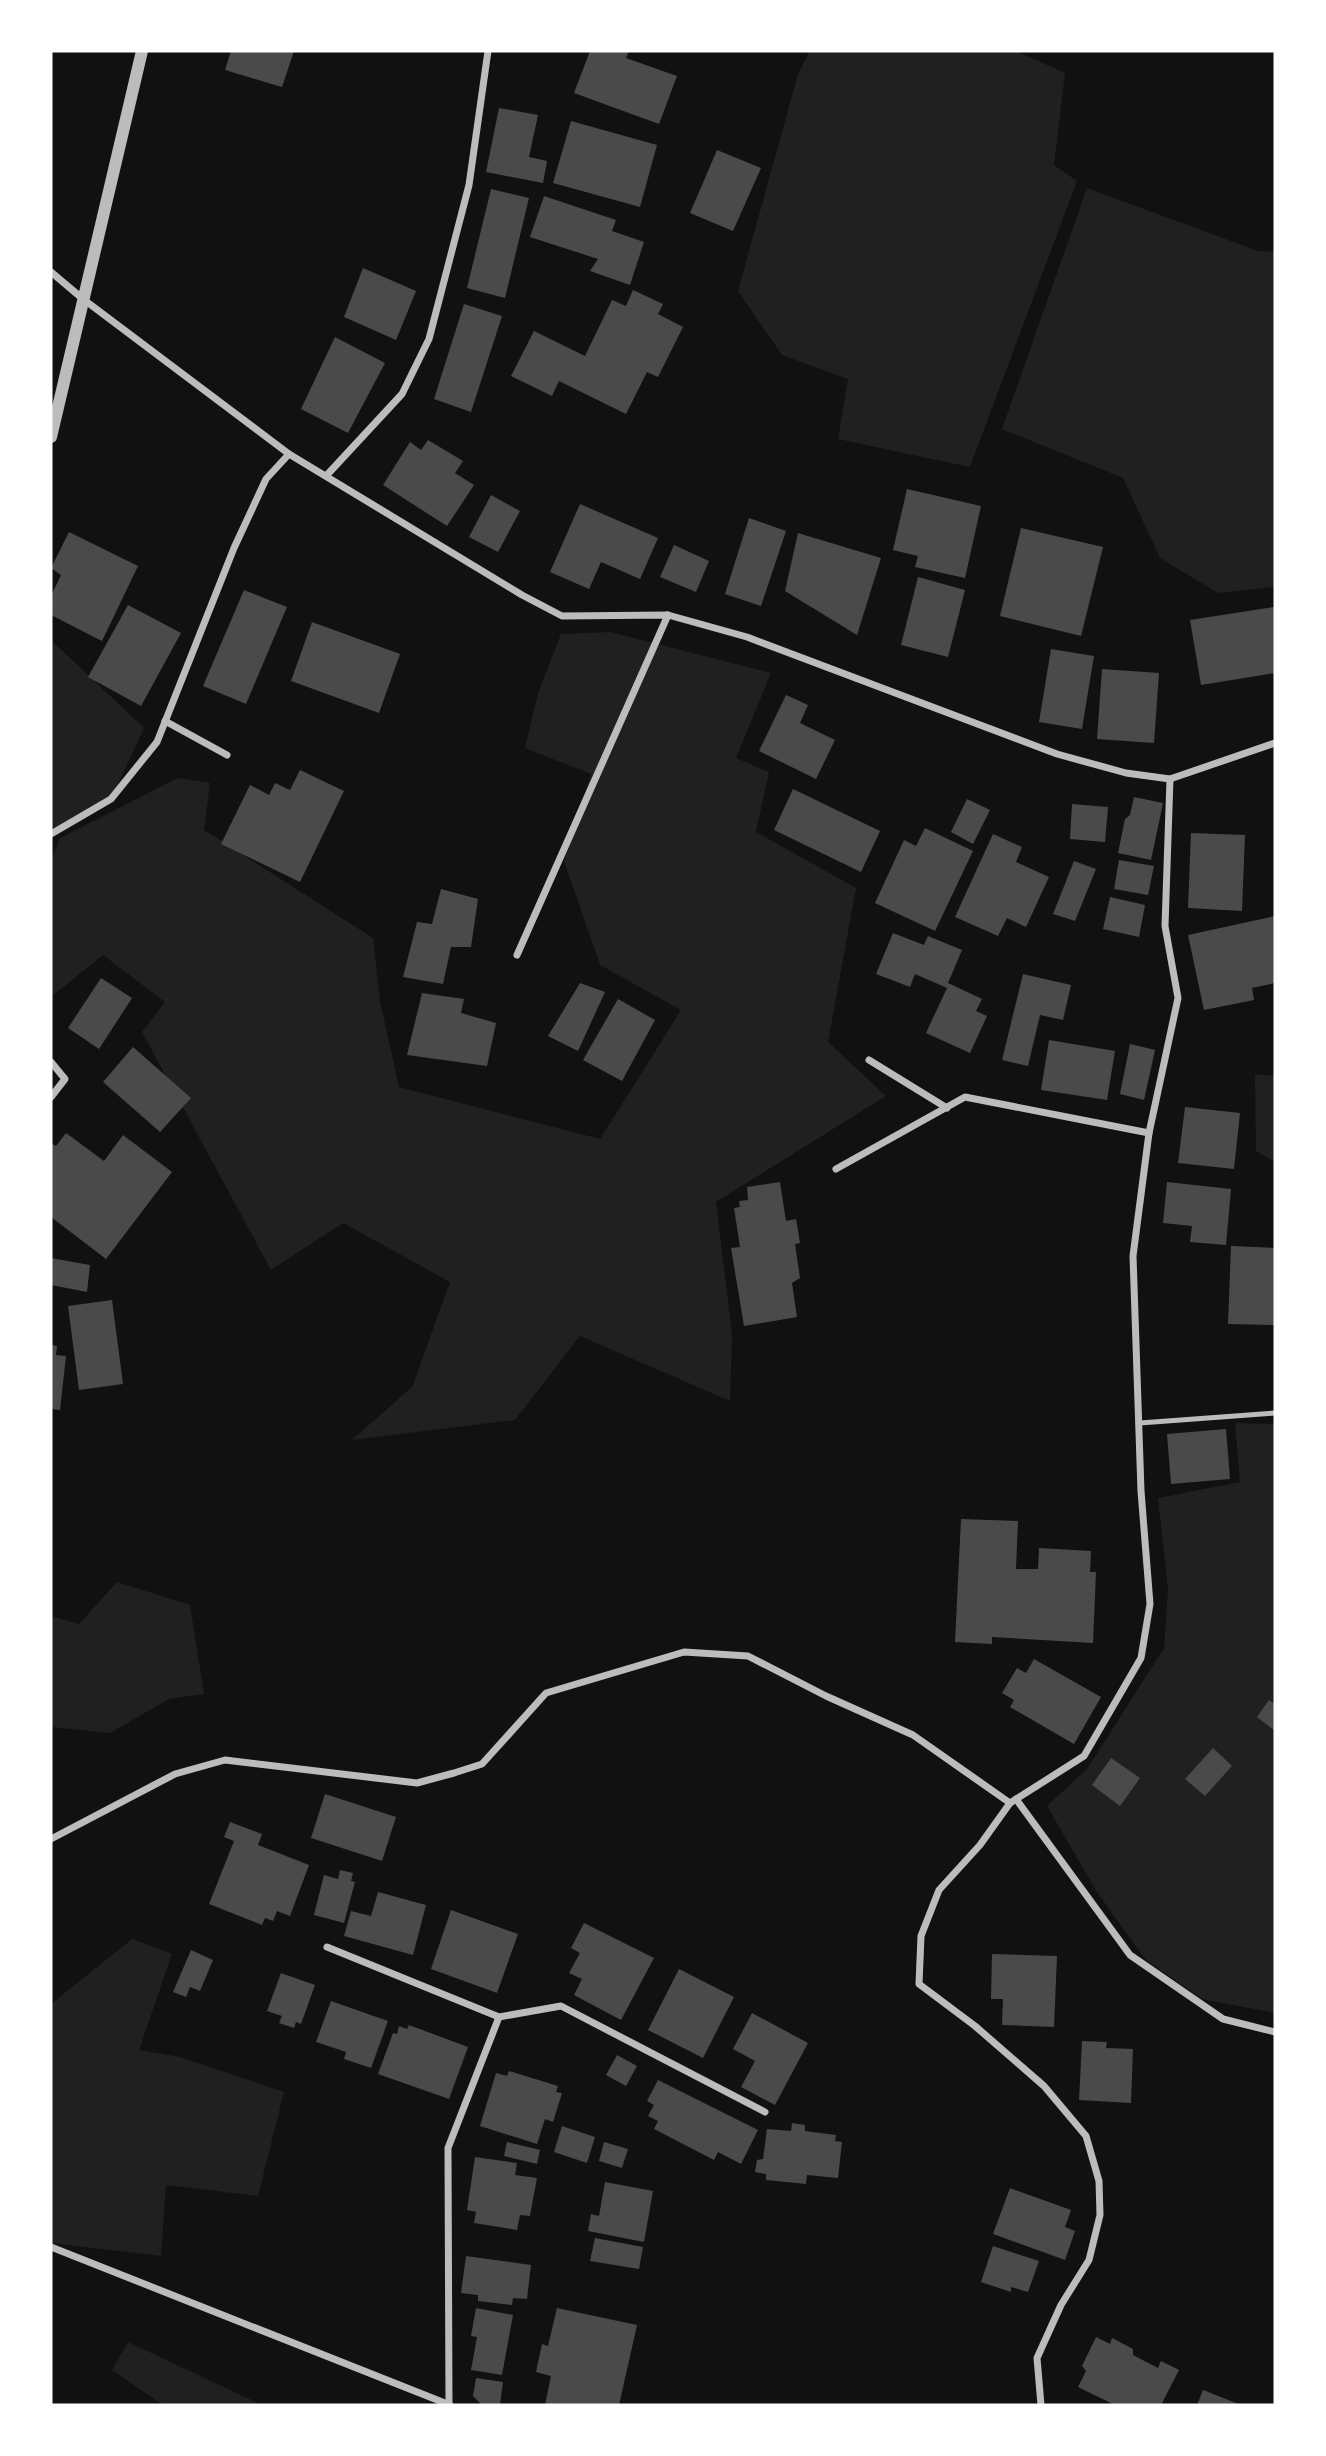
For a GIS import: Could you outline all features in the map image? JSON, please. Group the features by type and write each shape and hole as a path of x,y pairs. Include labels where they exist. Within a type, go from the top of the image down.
{"street":[{"path":"51,437 142,51"},
{"path":"326,476 402,394 429,339 469,185 488,51"},
{"path":"51,272 289,454 522,595 562,615 668,615 747,637 1057,754 1126,773 1170,779 1275,743"},
{"path":"51,834 111,799 157,742 234,548 260,490 266,479 289,454"},
{"path":"517,955 668,615"},
{"path":"165,721 227,755"},
{"path":"1041,2405 1037,2358 1061,2305 1089,2260 1100,2215 1099,2181 1086,2136 1044,2086 975,2026 919,1984 921,1936 939,1890 980,1845 1013,1801 1084,1756 1141,1658 1150,1604 1141,1491 1133,1256 1149,1133 1178,998 1165,926 1170,779"},
{"path":"869,1060 947,1108"},
{"path":"51,1062 65,1079 51,1097"},
{"path":"836,1169 965,1097 1149,1133"},
{"path":"51,1839 175,1774 225,1760 416,1783 482,1764 546,1693 684,1653 748,1656 825,1696 914,1735 1013,1801 1130,1955 1223,2019 1275,2032"},
{"path":"327,1947 499,2017 561,2006 765,2112"},
{"path":"51,2247 449,2405 448,2148 499,2017"}],"lane":[{"path":"1140,1423 1275,1413"}],"shaded area":[{"path":"810,51 1016,51 1065,73 1054,165 1077,181 970,467 838,439 848,379 782,355 738,291 798,74"},
{"path":"1087,188 1258,251 1275,252 1275,587 1218,593 1160,558 1123,478 1002,429"},
{"path":"610,632 771,673 736,758 769,772 756,832 856,888 828,1042 886,1096 716,1202 732,1334 730,1401 580,1336 515,1420 352,1440 412,1387 450,1282 343,1223 271,1270 142,1032 165,1002 103,955 51,997 51,860 60,838 178,778 210,783 204,830 373,938 380,1001 399,1087 600,1139 681,1010 600,965 564,861 591,774 525,748 538,693 561,634"},
{"path":"51,640 144,728 111,799 51,834"},
{"path":"1255,1074 1275,1076 1275,1162 1256,1151"},
{"path":"1235,1423 1275,1424 1275,2013 1202,1999 1145,1959 1097,1892 1047,1806 1087,1769 1164,1648 1168,1589 1158,1498 1240,1482"},
{"path":"117,1582 190,1605 204,1694 169,1699 110,1733 51,1727 51,1616 79,1624"},
{"path":"132,1939 172,1954 139,2050 180,2057 284,2092 258,2196 166,2185 161,2256 51,2243 51,2004"},
{"path":"128,2342 262,2405 163,2405 112,2370"}],"building":[{"path":"231,51 294,51 282,87 225,70"},
{"path":"590,51 629,51 626,58 677,76 659,124 574,93"},
{"path":"499,108 538,115 529,157 547,161 543,183 486,172"},
{"path":"571,121 657,145 640,207 553,183"},
{"path":"717,150 761,168 733,231 690,213"},
{"path":"491,189 529,198 505,298 467,288"},
{"path":"544,196 616,220 612,231 644,242 630,285 590,271 598,259 530,237"},
{"path":"363,268 416,291 396,340 344,317"},
{"path":"633,290 663,304 658,314 683,327 658,377 647,372 626,414 559,381 552,396 511,376 534,331 585,356 612,300 626,306"},
{"path":"464,304 502,316 471,412 434,399"},
{"path":"335,337 385,363 348,433 301,409"},
{"path":"428,440 463,461 455,473 474,485 447,526 383,485 410,442 421,450"},
{"path":"907,489 981,506 965,578 915,567 918,556 893,550"},
{"path":"491,495 520,511 498,552 469,537"},
{"path":"580,504 658,538 640,579 601,562 589,589 550,572"},
{"path":"749,518 786,531 761,606 725,594"},
{"path":"1021,528 1103,547 1081,636 1000,616"},
{"path":"69,532 138,566 102,641 51,615 51,596 61,575 51,568"},
{"path":"798,533 881,558 857,635 785,591"},
{"path":"674,545 709,561 696,592 660,577"},
{"path":"918,577 965,590 948,657 901,645"},
{"path":"244,590 287,607 246,704 203,686"},
{"path":"128,605 181,633 141,706 88,677"},
{"path":"1274,607 1275,673 1201,685 1190,620"},
{"path":"312,622 400,654 379,713 291,681"},
{"path":"1051,649 1094,656 1082,729 1039,722"},
{"path":"1102,669 1159,673 1154,743 1097,739"},
{"path":"786,695 808,705 800,723 835,740 816,779 759,751"},
{"path":"300,770 344,791 300,882 221,844 250,785 269,795 275,783 290,790"},
{"path":"793,789 880,831 861,872 774,830"},
{"path":"1134,797 1163,803 1151,860 1118,853 1125,819 1130,815"},
{"path":"967,799 990,810 973,844 951,832"},
{"path":"1072,804 1108,807 1105,842 1070,839"},
{"path":"925,828 973,851 935,931 875,903 904,840 916,846"},
{"path":"1191,833 1245,835 1242,911 1188,908"},
{"path":"993,834 1022,847 1016,862 1049,877 1026,927 1007,918 998,936 955,917"},
{"path":"1119,860 1154,866 1148,895 1114,889"},
{"path":"1074,861 1096,869 1075,921 1053,914"},
{"path":"441,889 478,899 471,947 451,947 443,984 403,977 417,922 432,924"},
{"path":"1110,897 1145,905 1139,937 1103,929"},
{"path":"1275,916 1275,983 1252,988 1254,1000 1204,1010 1188,935"},
{"path":"893,933 924,945 928,936 962,950 948,983 982,999 976,1011 987,1016 970,1053 926,1033 947,988 915,974 910,987 876,974"},
{"path":"1023,974 1071,985 1063,1020 1040,1015 1028,1066 1002,1060"},
{"path":"101,978 132,998 99,1049 68,1028"},
{"path":"580,983 605,992 578,1051 548,1036"},
{"path":"422,993 464,999 461,1013 496,1023 487,1066 407,1055"},
{"path":"618,999 655,1020 622,1081 583,1060"},
{"path":"1049,1040 1115,1051 1107,1100 1041,1090"},
{"path":"1130,1044 1155,1050 1144,1100 1120,1094"},
{"path":"133,1047 191,1098 160,1132 103,1082"},
{"path":"1185,1107 1240,1113 1234,1169 1178,1163"},
{"path":"66,1133 104,1161 123,1135 172,1172 106,1259 51,1217 51,1143 56,1146"},
{"path":"780,1182 786,1221 796,1219 800,1243 795,1244 800,1278 792,1283 797,1317 744,1326 731,1248 740,1247 734,1208 740,1207 739,1201 748,1200 747,1187"},
{"path":"1167,1182 1231,1189 1226,1245 1190,1242 1192,1226 1163,1223"},
{"path":"1231,1246 1275,1248 1275,1325 1228,1324"},
{"path":"51,1258 90,1265 87,1292 51,1285"},
{"path":"112,1300 123,1384 79,1390 68,1306"},
{"path":"51,1345 57,1346 56,1355 66,1356 60,1410 51,1409"},
{"path":"1226,1429 1230,1479 1171,1484 1167,1434"},
{"path":"961,1519 1018,1521 1016,1569 1038,1569 1039,1548 1091,1551 1090,1572 1096,1572 1093,1643 992,1637 992,1644 955,1642"},
{"path":"1034,1659 1101,1697 1074,1744 1010,1707 1014,1700 1002,1693 1017,1668 1026,1673"},
{"path":"1269,1700 1275,1704 1275,1731 1257,1717"},
{"path":"1213,1748 1232,1766 1205,1796 1185,1779"},
{"path":"1111,1758 1140,1778 1120,1806 1092,1785"},
{"path":"325,1794 396,1817 382,1861 311,1838"},
{"path":"230,1822 262,1834 258,1845 309,1865 290,1916 277,1911 273,1921 265,1918 262,1925 209,1904 234,1841 224,1837"},
{"path":"340,1870 353,1873 351,1881 355,1882 344,1923 314,1915 324,1875 338,1879"},
{"path":"378,1892 426,1905 413,1955 344,1936 351,1911 371,1916"},
{"path":"451,1910 518,1934 497,1993 431,1969"},
{"path":"584,1923 654,1958 621,2020 574,1995 582,1979 569,1973 580,1953 571,1948"},
{"path":"191,1950 213,1960 200,1991 190,1987 186,1997 173,1992"},
{"path":"992,1954 1057,1956 1054,2027 1002,2025 1003,1999 991,1999"},
{"path":"679,1969 734,1997 703,2058 648,2030"},
{"path":"281,1973 315,1985 301,2024 296,2022 294,2028 279,2023 282,2016 267,2011"},
{"path":"331,2001 388,2021 371,2068 344,2059 346,2052 316,2042"},
{"path":"752,2013 808,2043 775,2105 741,2087 755,2061 733,2049"},
{"path":"409,2025 468,2047 449,2099 378,2074 393,2033 397,2034 399,2026 407,2029"},
{"path":"1082,2041 1107,2042 1106,2048 1133,2049 1131,2103 1079,2100"},
{"path":"617,2055 637,2066 626,2086 606,2075"},
{"path":"509,2071 558,2086 556,2092 562,2093 553,2122 545,2119 537,2144 480,2126 496,2073 507,2076"},
{"path":"658,2080 758,2130 741,2164 718,2152 714,2160 654,2129 658,2121 648,2116 654,2105 647,2101"},
{"path":"792,2123 805,2125 805,2131 836,2135 835,2141 842,2142 838,2178 807,2175 806,2184 766,2180 766,2174 755,2172 757,2160 763,2159 767,2129 791,2131"},
{"path":"562,2126 595,2137 587,2163 554,2152"},
{"path":"507,2142 540,2150 537,2164 504,2156"},
{"path":"604,2142 628,2149 622,2168 599,2161"},
{"path":"475,2157 517,2163 515,2175 537,2178 530,2216 520,2215 517,2230 474,2223 476,2212 467,2210"},
{"path":"605,2182 653,2191 644,2242 588,2231 591,2214 599,2216"},
{"path":"1010,2188 1071,2210 1065,2227 1075,2231 1065,2260 993,2234"},
{"path":"595,2238 643,2247 639,2269 590,2261"},
{"path":"993,2246 1039,2261 1028,2292 1011,2287 1011,2292 981,2282"},
{"path":"466,2256 531,2265 527,2299 513,2298 512,2305 478,2301 478,2295 461,2293"},
{"path":"476,2308 513,2315 502,2375 471,2370 477,2337 471,2336"},
{"path":"557,2308 637,2325 619,2405 545,2405 551,2376 536,2372 542,2344 548,2346"},
{"path":"1096,2337 1110,2344 1112,2338 1133,2349 1133,2355 1158,2368 1161,2361 1179,2370 1161,2405 1115,2405 1078,2387 1086,2371 1082,2366"},
{"path":"476,2378 503,2382 500,2405 481,2404 473,2396"},
{"path":"1203,2390 1241,2405 1197,2405"}]}
